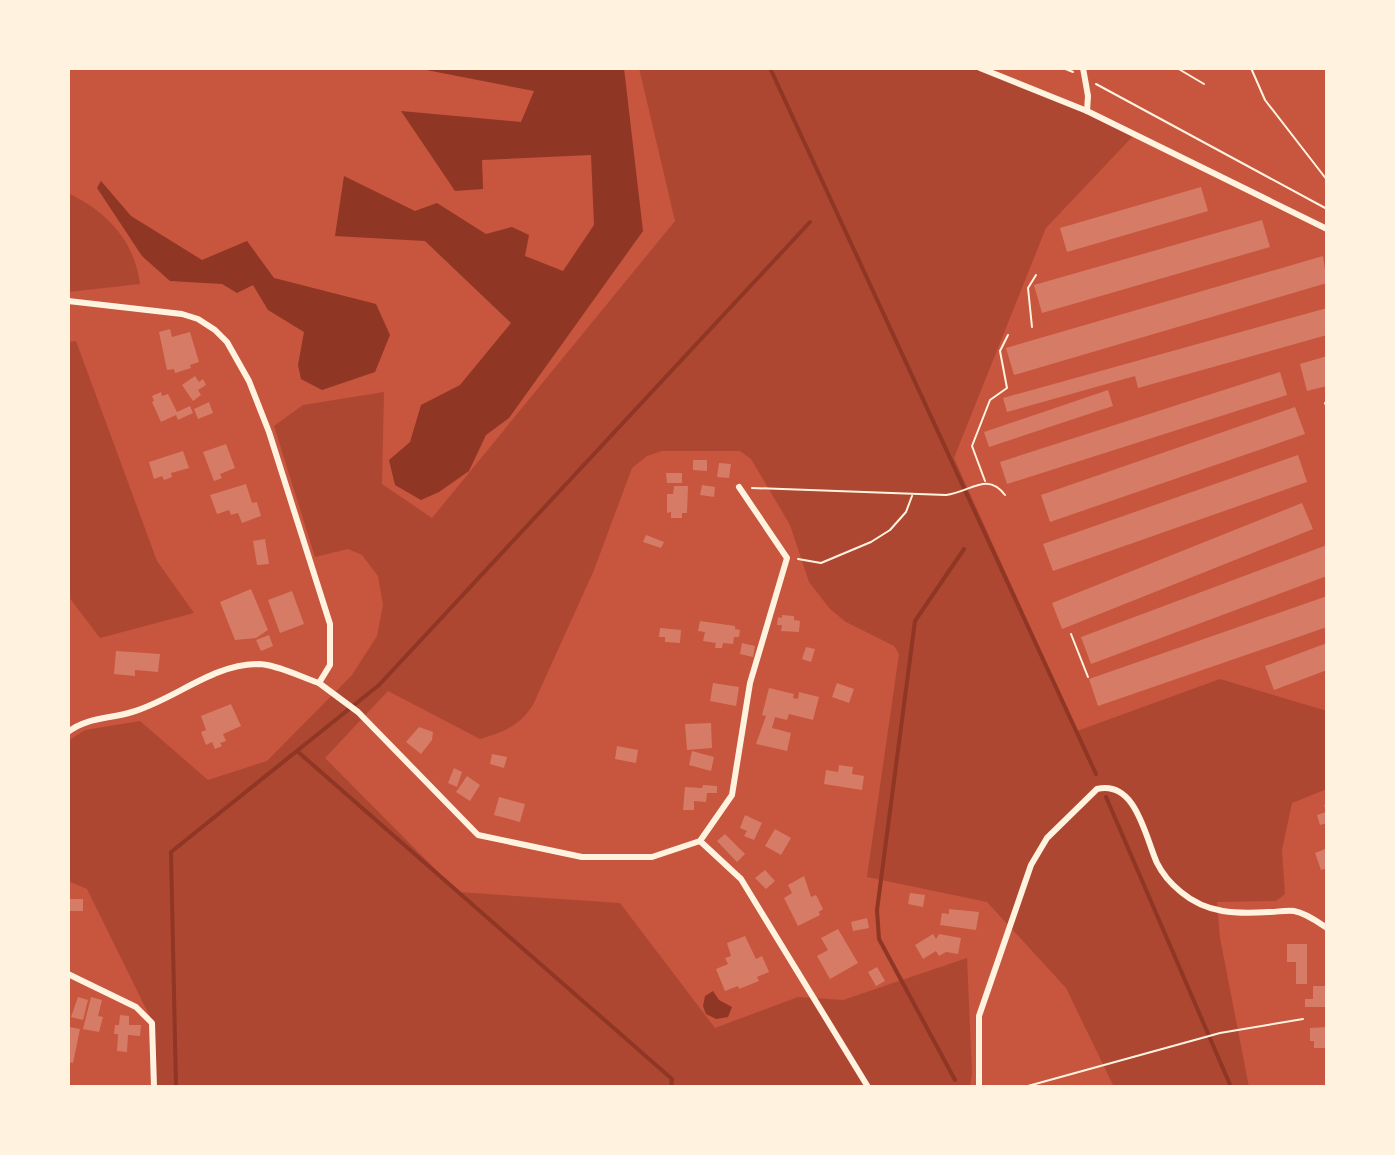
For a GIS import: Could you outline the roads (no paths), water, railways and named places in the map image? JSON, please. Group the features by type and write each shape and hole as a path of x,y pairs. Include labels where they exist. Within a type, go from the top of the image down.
{"street":[{"path":"980,68 1087,111 1327,229"},
{"path":"1083,68 1087,111"},
{"path":"68,301 190,317 215,330 232,350 249,381 269,432 330,624 330,665 319,683"},
{"path":"68,732 83,722 131,713 151,705 224,669 261,664 319,683 341,698 478,835 582,857 652,857 700,841 732,795 750,683 787,558 739,487"},
{"path":"979,1087 979,1016 1031,865 1047,838 1097,789 1116,789 1130,799 1159,867 1183,894 1200,905 1238,914 1294,911 1327,928"},
{"path":"700,841 741,879 868,1087"},
{"path":"68,974 136,1007 152,1023 154,1087"}],"waterway":[{"path":"770,68 1096,774"},
{"path":"176,1087 171,852 379,685 810,222"},
{"path":"955,1080 879,939 877,910 915,621 964,549"},
{"path":"297,751 672,1079 671,1087"},
{"path":"1106,797 1231,1087"}]}
